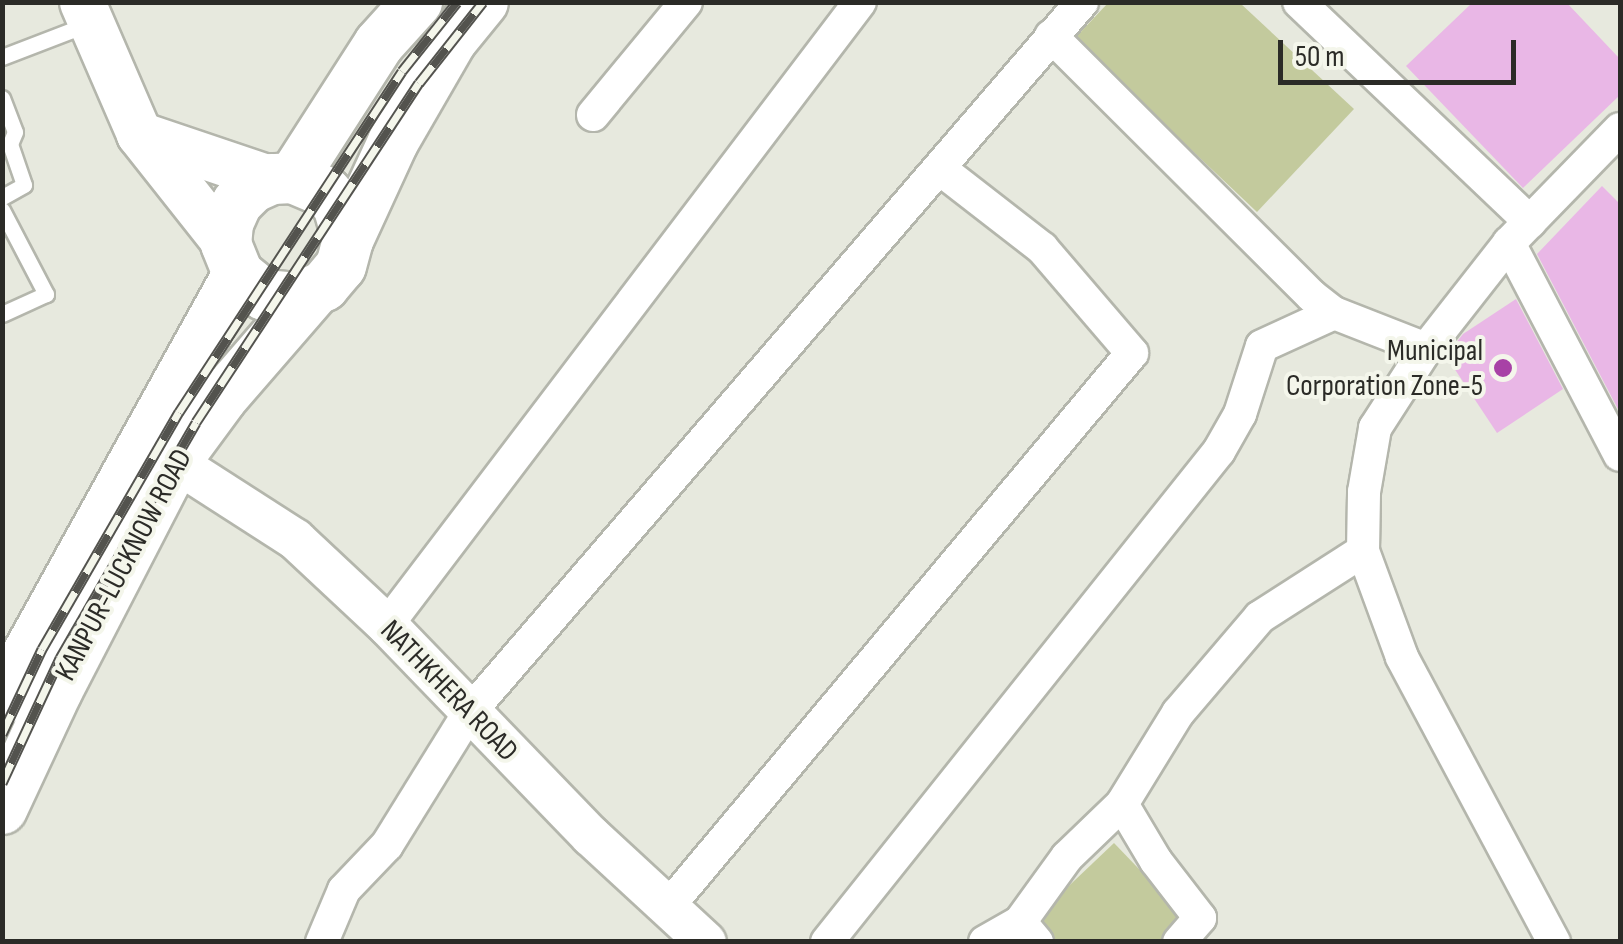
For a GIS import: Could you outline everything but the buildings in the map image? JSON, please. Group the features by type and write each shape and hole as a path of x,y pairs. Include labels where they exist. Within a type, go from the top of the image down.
{"main road":[{"path":"232,259 228,222 237,203 282,179 379,44 416,2"},
{"path":"86,13 139,134 232,259 264,295 280,299 313,293 342,266 348,240 392,142 452,40 483,2"},
{"path":"139,134 282,179 311,182 338,205 348,240"},
{"name":"KANPUR-LUCKNOW ROAD","path":"2,700 232,259"},
{"name":"KANPUR-LUCKNOW ROAD","path":"2,809 56,691 175,462 222,398 313,293"}],"street":[{"path":"593,115 686,2"},
{"path":"387,625 860,2"},
{"path":"322,942 344,890 387,845 469,713 1082,2"},
{"path":"1299,2 1519,232 1620,455"},
{"path":"1051,36 1334,313 1426,349"},
{"path":"1554,942 1402,657 1364,551 1364,492 1375,428 1426,349 1519,232 1620,129"},
{"path":"667,908 1132,353 1042,248 939,168"},
{"path":"826,942 1219,451 1240,414 1262,346 1334,313"},
{"name":"NATHKHERA ROAD","path":"175,462 295,539 387,625 469,713 667,908 706,942"},
{"path":"986,942 1028,932 1067,856 1122,804 1178,714 1260,617 1364,551"},
{"path":"1122,804 1156,861 1200,918 1180,942"}],"lane":[{"path":"2,57 86,13"},
{"path":"2,98 16,132 10,144 24,185 2,197"},
{"path":"2,210 46,294 2,314"}],"green space":[{"path":"1108,3 1240,3 1354,109 1257,212 1074,39"},
{"path":"1114,843 1188,920 1166,941 1054,942 1033,920"}],"railway":[{"path":"2,734 42,649 179,412 402,71 457,2"},
{"path":"2,783 60,658 196,422 419,83 483,2"}],"place":[{"name":"Municipal Corporation Zone-5","path":"1503,368"}]}
